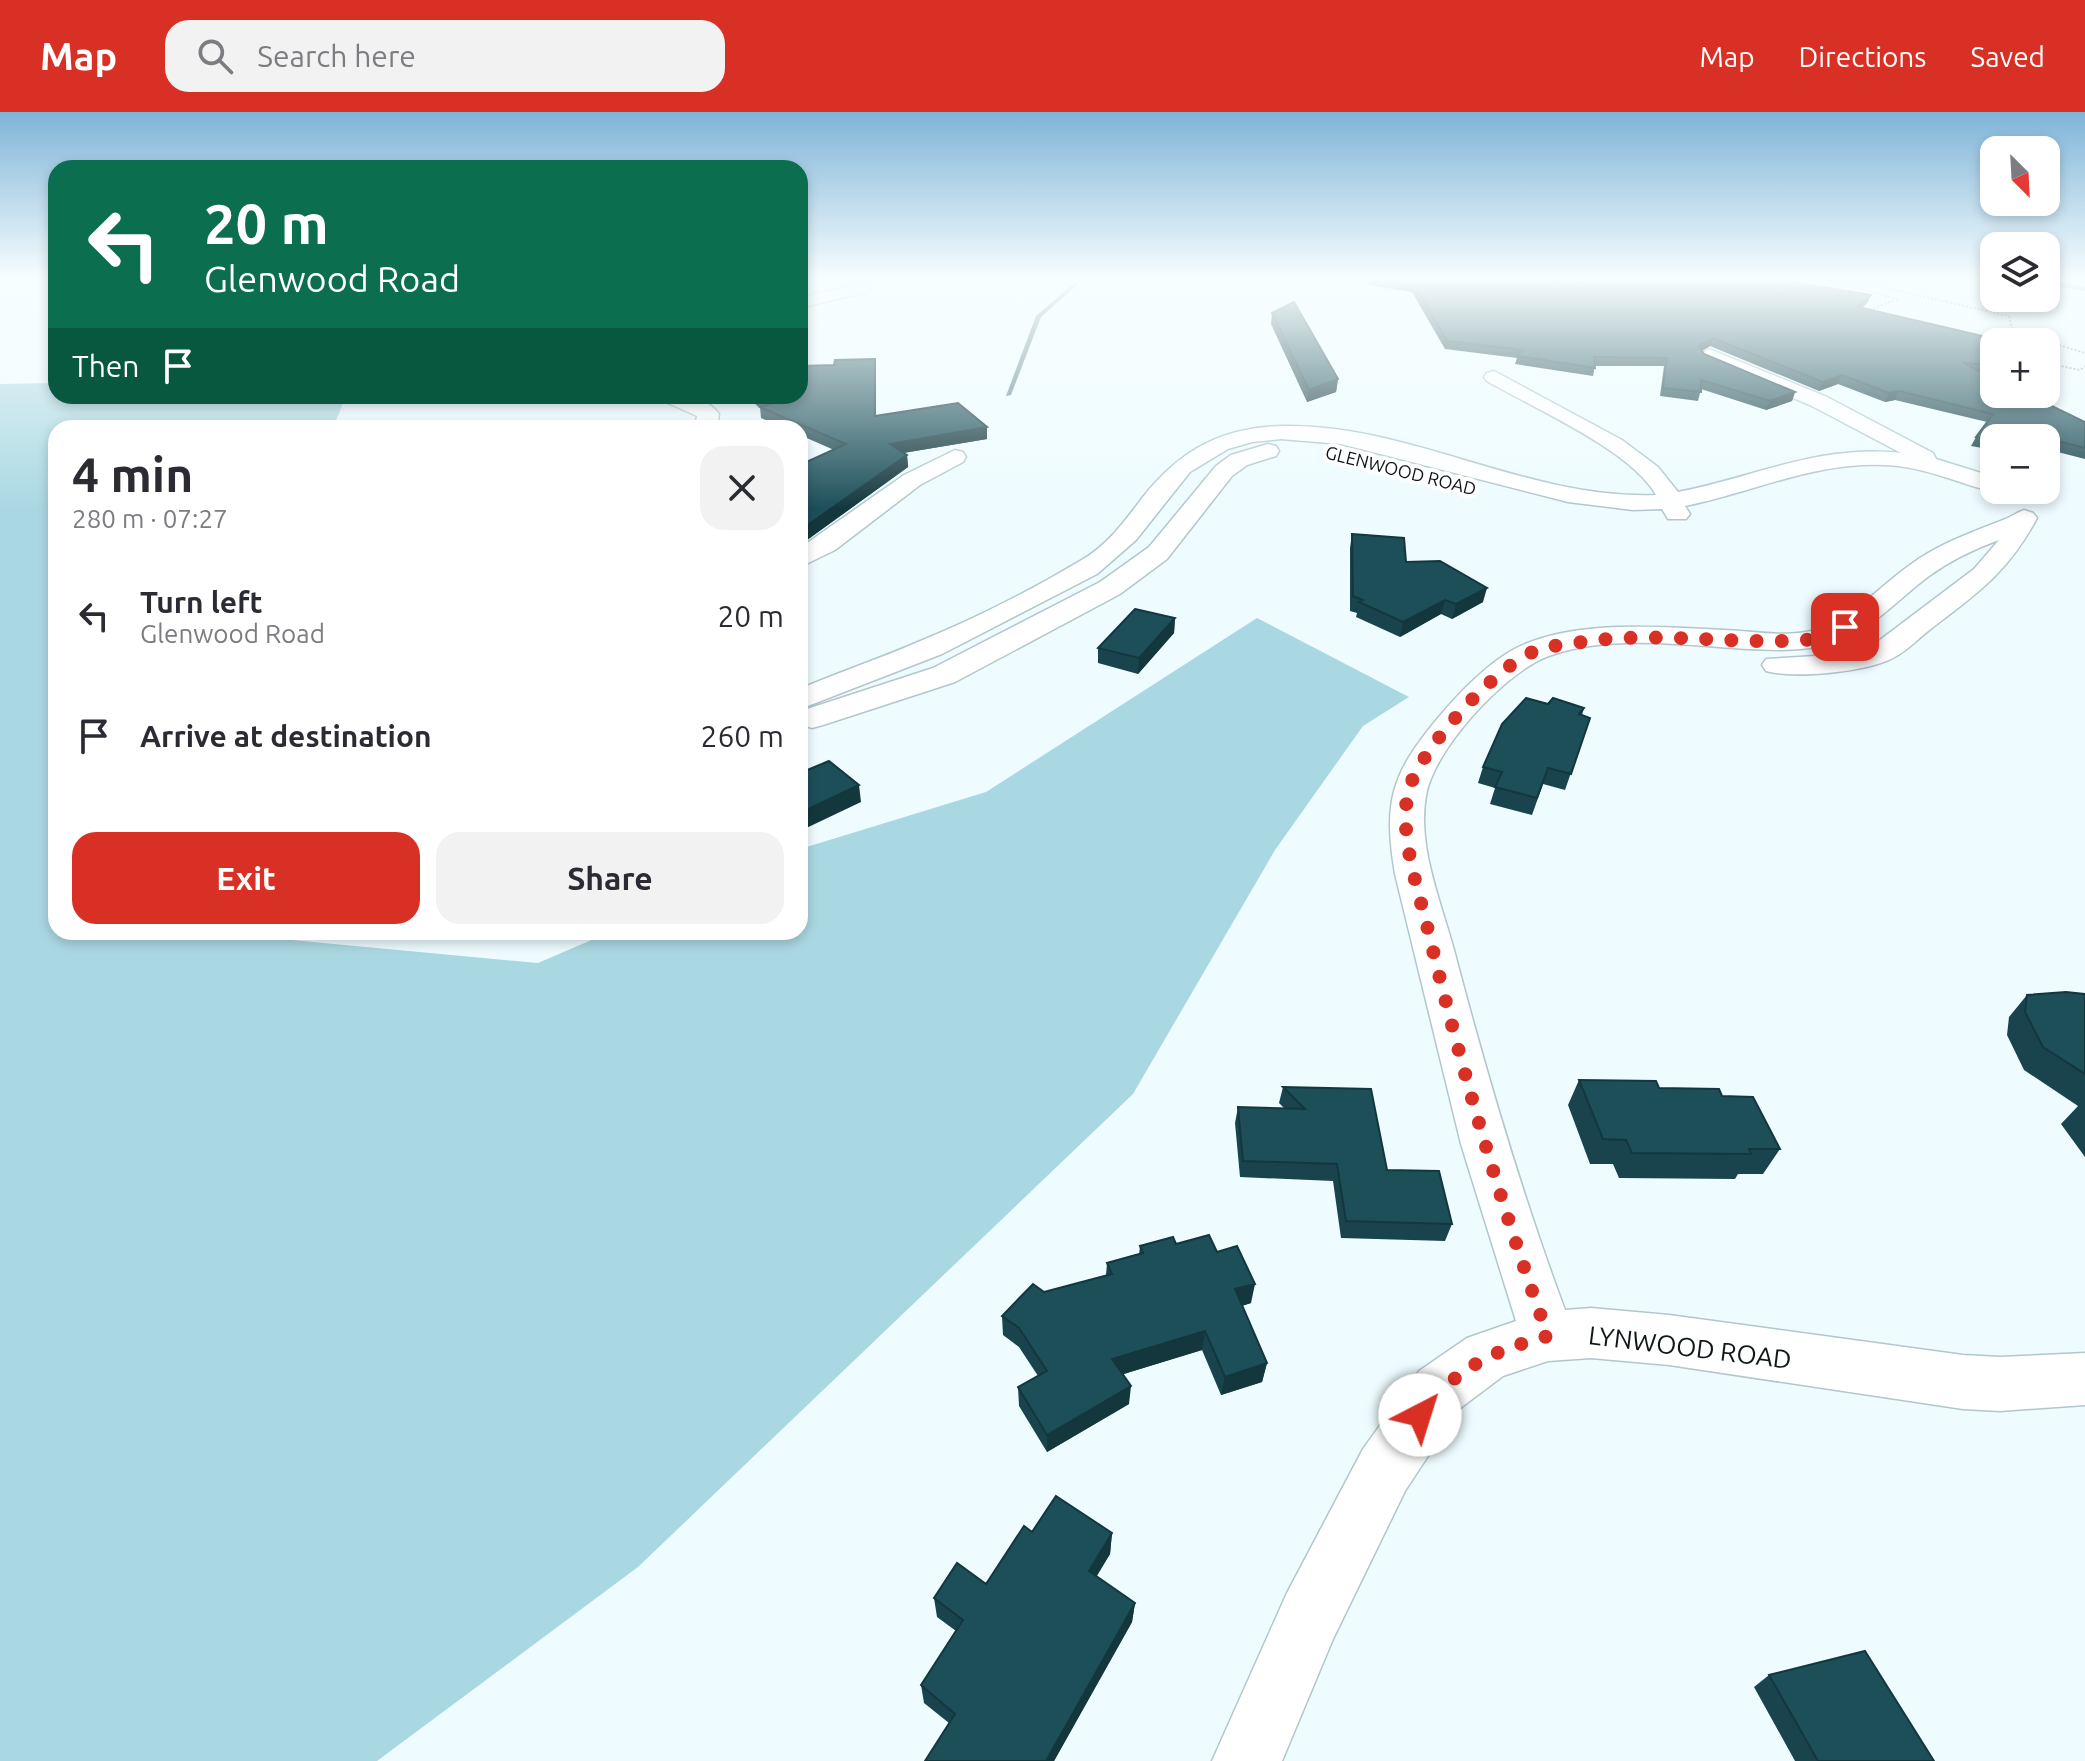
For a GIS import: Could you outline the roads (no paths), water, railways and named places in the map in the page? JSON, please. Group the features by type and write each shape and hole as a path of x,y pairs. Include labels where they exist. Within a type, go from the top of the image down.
{"street":[{"path":"1711,356 1852,417 1940,467"},
{"path":"1494,377 1594,434 1652,473 1674,507"},
{"path":"691,404 708,414 709,420"},
{"name":"GLENWOOD ROAD","path":"808,697 951,639 1096,563 1118,543 1170,476 1184,464 1206,450 1244,437 1283,432 1342,436 1559,492 1674,507"},
{"name":"GLENWOOD ROAD","path":"808,719 944,675 1110,588 1158,553 1224,471 1239,460 1258,453 1293,448 1324,449 1557,507 1628,515 1708,504 1741,484 1828,460 1886,458 1940,467 1980,480"},
{"path":"808,554 912,480 955,457"},
{"path":"1515,664 1563,652 1591,649 1779,665 1833,664 1868,657 1915,630 1984,575 2008,547 2024,518 2021,504"},
{"path":"1548,1336 1514,1240 1444,996 1412,861 1408,794 1417,766 1467,706 1525,655 1544,648 1612,638 1674,636 1788,641 1827,636 1845,627 1936,559 2021,522"},
{"name":"LYNWOOD ROAD","path":"1247,1761 1310,1616 1384,1470 1439,1390 1486,1356 1548,1336 1579,1332 1669,1340 1963,1382 2000,1384 2085,1379"}],"waterway":[{"path":"1008,395 1023,356"}]}
